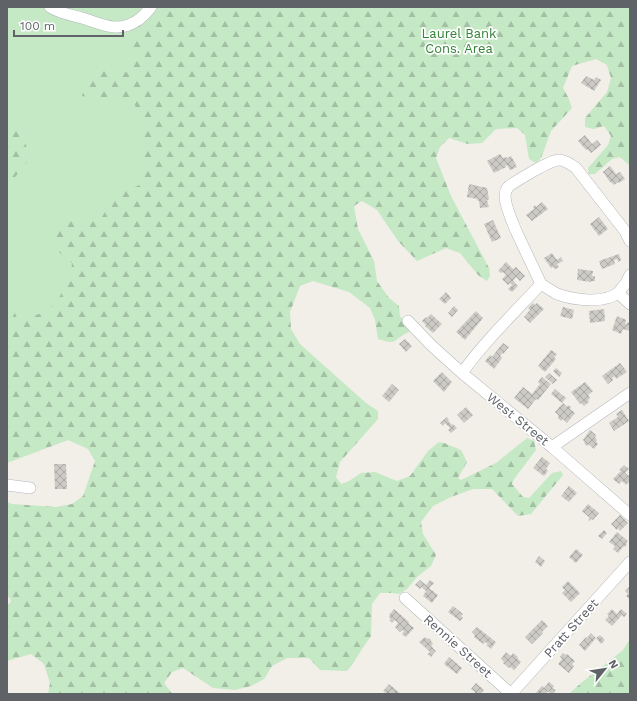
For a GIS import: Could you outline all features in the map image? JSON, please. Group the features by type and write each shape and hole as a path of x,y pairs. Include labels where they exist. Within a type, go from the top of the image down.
{"street":[{"path":"50,7 59,12 102,25 118,28 126,27 135,22 151,7"},
{"path":"630,241 576,168 568,162 559,160 547,164 509,186 506,190 506,203 511,217 541,284 558,294 577,298 601,299 609,298 618,293 630,275"},
{"path":"462,374 473,358 541,284"},
{"path":"618,293 630,304"},
{"name":"West Street","path":"408,321 462,374 630,515"},
{"path":"552,448 630,393"},
{"path":"7,485 30,488"},
{"name":"Pratt Street","path":"511,694 630,562"},
{"name":"Rennie Street","path":"405,598 511,694"}],"green space":[{"name":"Laurel Bank Cons. Area","path":"7,7 579,7 474,72 126,421 7,460"},
{"name":"Laurel Bank Cons. Area","path":"161,7 630,7 630,166 620,157 612,159 595,174 589,174 588,168 608,145 611,136 604,126 594,129 585,127 585,118 607,92 611,78 607,65 596,59 572,66 563,88 572,108 551,131 541,158 536,163 529,159 525,135 517,128 496,129 482,143 468,144 449,138 440,147 436,158 451,196 489,268 490,276 487,281 478,275 460,253 446,248 417,261 398,241 377,210 362,201 354,206 358,229 374,261 377,281 389,298 399,306 400,316 407,324 409,332 393,342 378,339 375,320 370,308 349,292 313,281 300,286 290,312 291,329 300,344 366,403 378,411 378,419 340,462 336,477 341,484 349,481 361,473 375,472 397,481 410,476 428,451 439,442 461,450 467,462 458,478 461,480 496,463 527,438 534,441 536,450 514,479 512,484 523,497 529,498 552,473 561,471 563,475 531,514 518,516 492,489 473,489 451,497 433,506 421,522 423,534 436,555 431,566 417,577 407,589 399,594 380,593 372,604 371,636 347,671 320,670 309,658 287,658 272,666 264,679 251,686 235,690 213,688 183,668 172,672 164,683 174,694 48,694 50,683 44,664 31,654 7,661 7,605 11,600 7,595 7,502 12,504 56,507 72,504 83,496 95,461 88,449 68,440 7,463 7,234 12,272 13,309 18,320 47,311 58,300 71,273 72,263 54,248 52,234 64,221 88,222 102,217 110,203 127,190 142,184 142,121 134,103 124,97 92,98 82,96 87,78 94,67 107,65 125,73 131,65 132,35 140,24 153,19"},
{"path":"7,116 23,136 30,158 12,181 7,191"},
{"path":"630,639 630,694 569,694 623,650"}],"building":[{"path":"586,76 594,80 596,77 601,80 594,91 581,83"},
{"path":"585,135 592,144 597,140 601,145 591,153 578,141"},
{"path":"500,154 503,158 511,156 517,167 510,170 507,165 494,173 487,161"},
{"path":"610,166 616,174 620,172 625,179 614,185 610,182 603,172"},
{"path":"469,184 487,188 489,199 487,200 489,207 480,208 479,201 477,199 467,197"},
{"path":"542,202 548,209 532,221 526,215 534,209 533,207 535,205 536,207"},
{"path":"599,217 608,229 599,236 590,224"},
{"path":"493,220 501,238 492,242 484,224"},
{"path":"552,253 557,260 561,257 563,261 557,264 559,267 555,269 553,267 551,268 544,258"},
{"path":"619,254 621,260 618,262 617,259 614,260 615,264 602,269 599,261"},
{"path":"506,262 513,269 516,267 525,276 520,281 516,277 513,281 518,286 512,292 508,289 512,285 510,283 508,285 502,279 506,275 503,272 501,273 498,271"},
{"path":"578,269 593,271 592,276 595,276 595,281 591,282 577,280"},
{"path":"446,292 451,298 445,304 439,299"},
{"path":"533,303 535,305 537,303 544,309 530,323 524,317 530,310 528,308"},
{"path":"454,306 458,310 452,317 448,313"},
{"path":"563,307 574,310 572,319 560,316"},
{"path":"604,309 605,321 590,323 589,311"},
{"path":"476,311 483,318 465,340 456,332"},
{"path":"431,314 442,324 433,333 422,321"},
{"path":"617,316 626,320 625,324 630,322 630,331 623,329 621,334 612,330"},
{"path":"405,339 412,346 406,352 399,344"},
{"path":"503,343 509,347 503,354 502,353 500,356 502,358 494,369 485,361 490,355 492,357"},
{"path":"551,350 557,354 554,357 556,359 545,372 538,366"},
{"path":"620,363 627,372 616,379 615,376 608,384 602,376"},
{"path":"556,368 562,373 559,377 553,371"},
{"path":"442,372 452,382 444,392 433,381"},
{"path":"549,373 557,380 553,384 545,377"},
{"path":"542,377 551,384 538,400 536,399 528,409 514,398 523,387 532,394 540,384 538,382"},
{"path":"585,382 593,391 588,395 590,398 588,400 589,402 584,406 581,403 580,404 571,392"},
{"path":"392,384 399,390 389,402 382,396"},
{"path":"555,389 566,398 562,403 551,394"},
{"path":"563,403 567,407 568,405 571,407 570,409 575,413 567,423 563,419 561,421 555,412"},
{"path":"466,407 473,415 464,423 457,415"},
{"path":"622,410 629,421 614,431 609,423 618,417 616,414"},
{"path":"447,417 449,420 448,421 457,428 451,433 448,430 450,428 445,423 443,426 440,423"},
{"path":"590,430 596,435 596,442 598,444 594,449 588,444 587,446 583,440"},
{"path":"542,457 550,463 546,469 548,471 544,476 533,468"},
{"path":"54,464 66,464 67,489 55,489"},
{"path":"624,465 629,469 625,473 630,477 630,481 626,485 622,481 619,484 613,479 621,471 619,470"},
{"path":"569,486 577,493 569,502 561,496"},
{"path":"588,504 599,513 593,520 591,519 590,521 588,520 590,518 582,511"},
{"path":"620,515 628,523 620,531 611,524"},
{"path":"604,530 607,533 602,539 598,536"},
{"path":"617,532 628,541 625,547 624,546 618,553 613,549 615,546 609,542"},
{"path":"576,549 583,555 576,563 569,557"},
{"path":"539,556 545,561 541,567 535,562"},
{"path":"420,580 426,585 430,580 434,583 429,588 438,595 432,603 423,596 426,591 415,585"},
{"path":"568,581 580,593 571,602 562,593 565,590 562,587"},
{"path":"630,586 630,600 626,596 628,594 625,591"},
{"path":"453,606 463,614 461,616 463,618 460,621 448,612"},
{"path":"394,609 414,628 406,637 402,634 404,631 402,630 400,632 395,627 398,623 395,620 392,623 389,620 391,619 389,615"},
{"path":"612,609 617,614 621,609 627,614 624,617 622,615 612,626 605,620 609,616 607,614"},
{"path":"542,620 548,626 532,644 525,637"},
{"path":"477,627 496,642 491,649 486,645 488,644 485,642 483,644 474,637 475,635 472,632"},
{"path":"591,633 596,638 585,651 579,645"},
{"path":"600,635 605,640 601,644 596,638"},
{"path":"425,637 431,640 433,644 431,646 436,651 431,657 427,654 430,652 419,642"},
{"path":"506,652 511,656 513,653 521,662 514,670 503,663 504,662 501,659"},
{"path":"563,653 566,655 567,654 575,661 572,664 574,666 569,673 558,664 562,659 560,657"},
{"path":"449,657 462,668 457,674 444,664"},
{"path":"549,682 554,686 552,688 556,690 553,694 548,691 546,694 535,694 542,686 544,688"},
{"path":"476,683 484,690 481,694 477,694 471,689"},
{"path":"389,684 401,694 387,694 383,691"}]}
